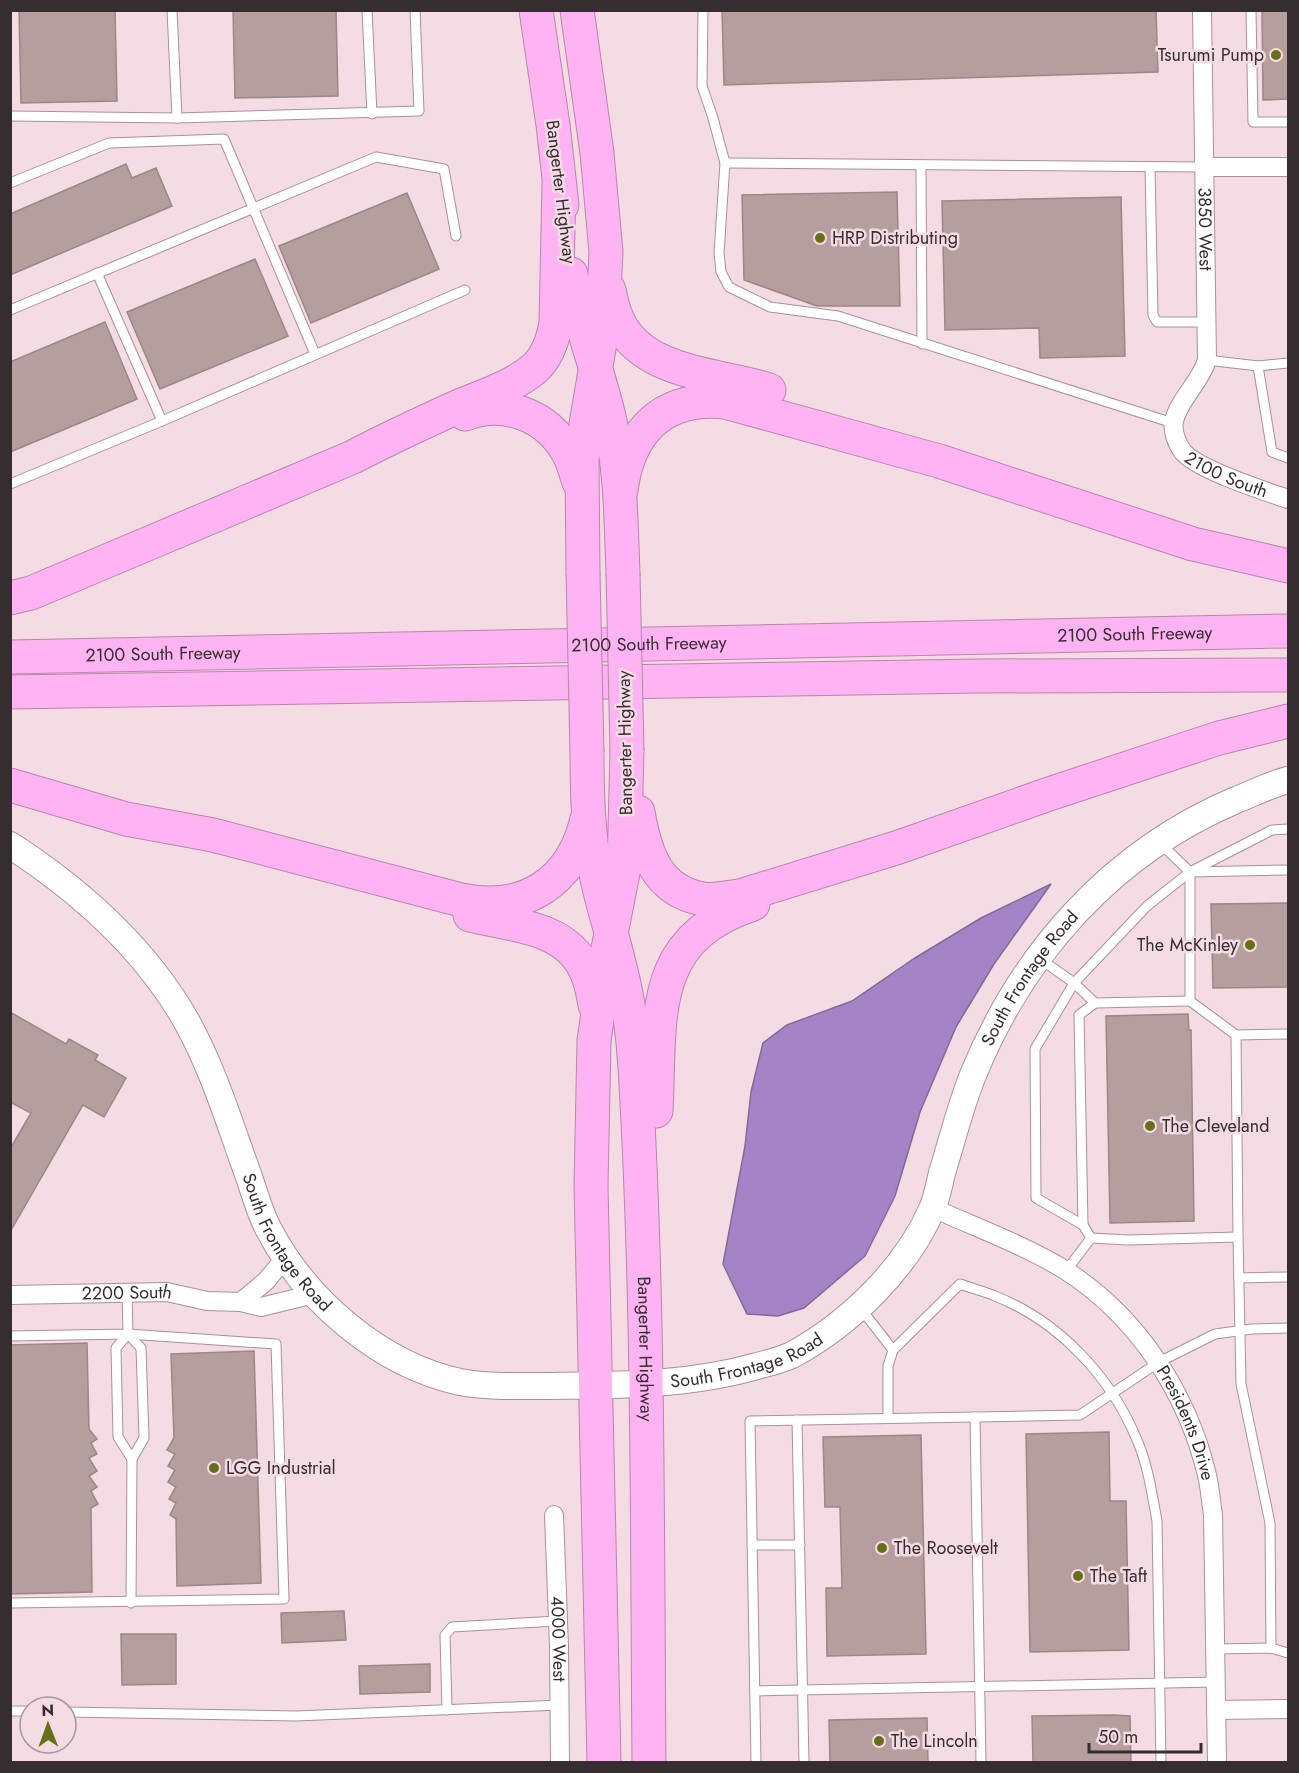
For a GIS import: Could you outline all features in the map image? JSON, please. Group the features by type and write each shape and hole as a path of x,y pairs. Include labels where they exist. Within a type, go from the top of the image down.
{"highway":[{"name":"Bangerter Highway","path":"536,10 574,291 611,424 621,490 627,751 624,868 597,1014 594,1041 591,1163 604,1762"},
{"name":"Bangerter Highway","path":"577,10 597,153 605,233 606,278 602,331 584,439 581,490 588,815 596,874 630,1011 634,1049 644,1320 649,1762"},
{"path":"353,457 398,433 510,384 541,362 550,346 556,324 560,184"},
{"path":"606,278 614,313 637,344 652,357 679,368 771,391 939,461"},
{"path":"621,490 627,459 640,435 665,413 680,406 716,401 735,404 939,461 1193,544 1288,566"},
{"path":"10,598 31,592 353,457 473,411 502,408 533,417 557,436 571,457 581,490"},
{"name":"2100 South Freeway","path":"10,657 1288,631"},
{"name":"2100 South Freeway","path":"10,692 931,677 1288,675"},
{"path":"627,751 643,840 653,865 665,879 689,894 703,899 717,899 740,896 898,847 1048,794 1219,738 1288,721"},
{"path":"10,785 126,819 213,835 461,900 494,904 524,898 541,890 554,880 576,851 588,815"},
{"path":"213,835 471,916 538,930 551,935 570,950 585,968 597,1014"},
{"path":"644,1320 661,1018 671,968 691,939 723,916 867,867 898,847"}],"street":[{"name":"3850 West","path":"1174,430 1179,408 1203,373 1207,360 1202,10"},
{"path":"1204,167 1288,167"},
{"name":"2100 South","path":"1174,430 1182,451 1193,460 1246,485 1288,499"},
{"name":"South Frontage Road","path":"10,845 47,869 98,911 142,957 166,991 186,1022 225,1105 268,1228 286,1257 314,1294 353,1331 390,1355 424,1372 463,1382 507,1387 645,1384 682,1381 736,1372 788,1357 860,1307 903,1259 933,1208 972,1077 1002,1015 1038,957 1092,893 1158,841 1211,811 1288,780"},
{"name":"Presidents Drive","path":"933,1208 1038,1255 1066,1271 1105,1300 1137,1332 1159,1362 1180,1399 1195,1435 1207,1475 1213,1515 1217,1762"},
{"path":"241,1302 266,1281 286,1257"},
{"name":"2200 South","path":"10,1295 167,1292 216,1302 241,1302 261,1307 314,1294"},
{"name":"4000 West","path":"554,1515 560,1762"},
{"path":"1216,1710 1288,1709"}],"lane":[{"path":"172,10 177,118"},
{"path":"367,10 372,114"},
{"path":"10,116 177,118 419,111 416,10"},
{"path":"703,10 702,86 725,163 719,253 721,272 729,287 770,307 838,316 1174,430"},
{"path":"1251,10 1253,122 1288,122"},
{"path":"10,183 109,143 224,139 315,354"},
{"path":"10,310 376,157 444,169 456,236"},
{"path":"725,163 1204,167"},
{"path":"921,165 922,344"},
{"path":"1150,166 1153,315 1157,322 1207,322"},
{"path":"97,273 162,421"},
{"path":"10,484 465,290"},
{"path":"1207,360 1258,366 1288,363"},
{"path":"1258,366 1272,452 1288,458"},
{"path":"1083,1224 1036,1198 1035,1049 1074,983 1147,906 1190,872 1272,830 1288,829"},
{"path":"1158,841 1190,872 1288,870"},
{"path":"1190,872 1190,1001"},
{"path":"1038,957 1074,983 1095,1003"},
{"path":"1091,1238 1083,1224 1079,1015 1095,1003 1190,1001 1236,1035 1288,1034"},
{"path":"1236,1035 1241,1384 1270,1523 1271,1648"},
{"path":"1091,1238 1128,1240 1238,1237"},
{"path":"1066,1271 1091,1238"},
{"path":"1239,1278 1288,1277"},
{"path":"888,1418 888,1366 893,1350 960,1284 996,1296 1039,1319 1078,1351 1114,1394 1138,1441 1151,1486 1157,1521 1161,1762"},
{"path":"127,1293 128,1334 141,1348 144,1438 132,1460 131,1603"},
{"path":"860,1307 893,1350"},
{"path":"756,1762 750,1421 1080,1415 1159,1362 1215,1334 1241,1330 1288,1328"},
{"path":"128,1334 116,1348 118,1437 132,1460"},
{"path":"10,1336 128,1334 276,1344 284,1599 10,1603"},
{"path":"975,1417 981,1762"},
{"path":"797,1420 804,1762"},
{"path":"752,1545 800,1545"},
{"path":"447,1710 445,1635 452,1627 558,1621"},
{"path":"1216,1649 1271,1648 1288,1653"},
{"path":"755,1692 1216,1682"},
{"path":"78,1712 296,1716 560,1705"}],"shaded area":[{"path":"1051,884 994,964 956,1027 920,1112 895,1196 865,1256 804,1308 778,1316 747,1314 723,1264 745,1146 751,1092 763,1043 787,1025 852,1001 915,958 981,918"}],"building":[{"path":"19,10 115,10 117,101 21,103"},
{"path":"233,10 336,10 338,96 235,98"},
{"path":"722,10 1156,10 1158,72 724,85"},
{"name":"Tsurumi Pump","path":"1262,10 1288,10 1288,99 1263,100"},
{"path":"126,164 132,178 156,168 172,206 10,275 10,214"},
{"name":"HRP Distributing","path":"897,192 900,306 817,306 744,280 742,195"},
{"path":"407,193 439,269 311,323 279,246"},
{"path":"1121,197 1125,356 1040,358 1039,328 945,330 942,201"},
{"path":"255,259 288,336 160,389 127,312"},
{"path":"105,322 137,399 10,452 10,362"},
{"name":"The McKinley","path":"1288,903 1288,987 1213,988 1211,904"},
{"path":"10,1012 66,1044 69,1039 98,1055 95,1060 126,1078 104,1117 83,1105 10,1232 10,1149 31,1113 10,1102"},
{"name":"The Cleveland","path":"1188,1014 1189,1030 1191,1030 1194,1221 1110,1223 1106,1016"},
{"path":"87,1343 89,1429 97,1439 91,1443 97,1454 89,1458 97,1471 89,1476 97,1487 91,1491 98,1504 91,1508 92,1592 10,1594 10,1345"},
{"name":"LGG Industrial","path":"254,1351 261,1583 177,1586 176,1519 170,1515 176,1503 169,1499 176,1487 168,1482 175,1470 168,1466 175,1454 167,1450 174,1438 171,1354"},
{"name":"The Taft","path":"1109,1432 1110,1501 1126,1501 1129,1650 1030,1652 1026,1434"},
{"name":"The Roosevelt","path":"921,1435 926,1654 827,1656 826,1588 842,1588 840,1507 825,1507 823,1437"},
{"path":"344,1611 346,1640 282,1643 281,1613"},
{"path":"121,1634 176,1634 176,1684 122,1685"},
{"path":"430,1664 430,1692 360,1694 359,1666"},
{"path":"1032,1716 1130,1716 1131,1762 1033,1762"},
{"name":"The Lincoln","path":"927,1718 928,1762 830,1762 829,1720"}],"place":[{"name":"Tsurumi Pump","path":"1276,55"},
{"name":"HRP Distributing","path":"820,238"},
{"name":"The McKinley","path":"1250,945"},
{"name":"The Cleveland","path":"1150,1126"},
{"name":"LGG Industrial","path":"214,1468"},
{"name":"The Roosevelt","path":"882,1548"},
{"name":"The Taft","path":"1078,1576"},
{"name":"The Lincoln","path":"879,1741"}]}
